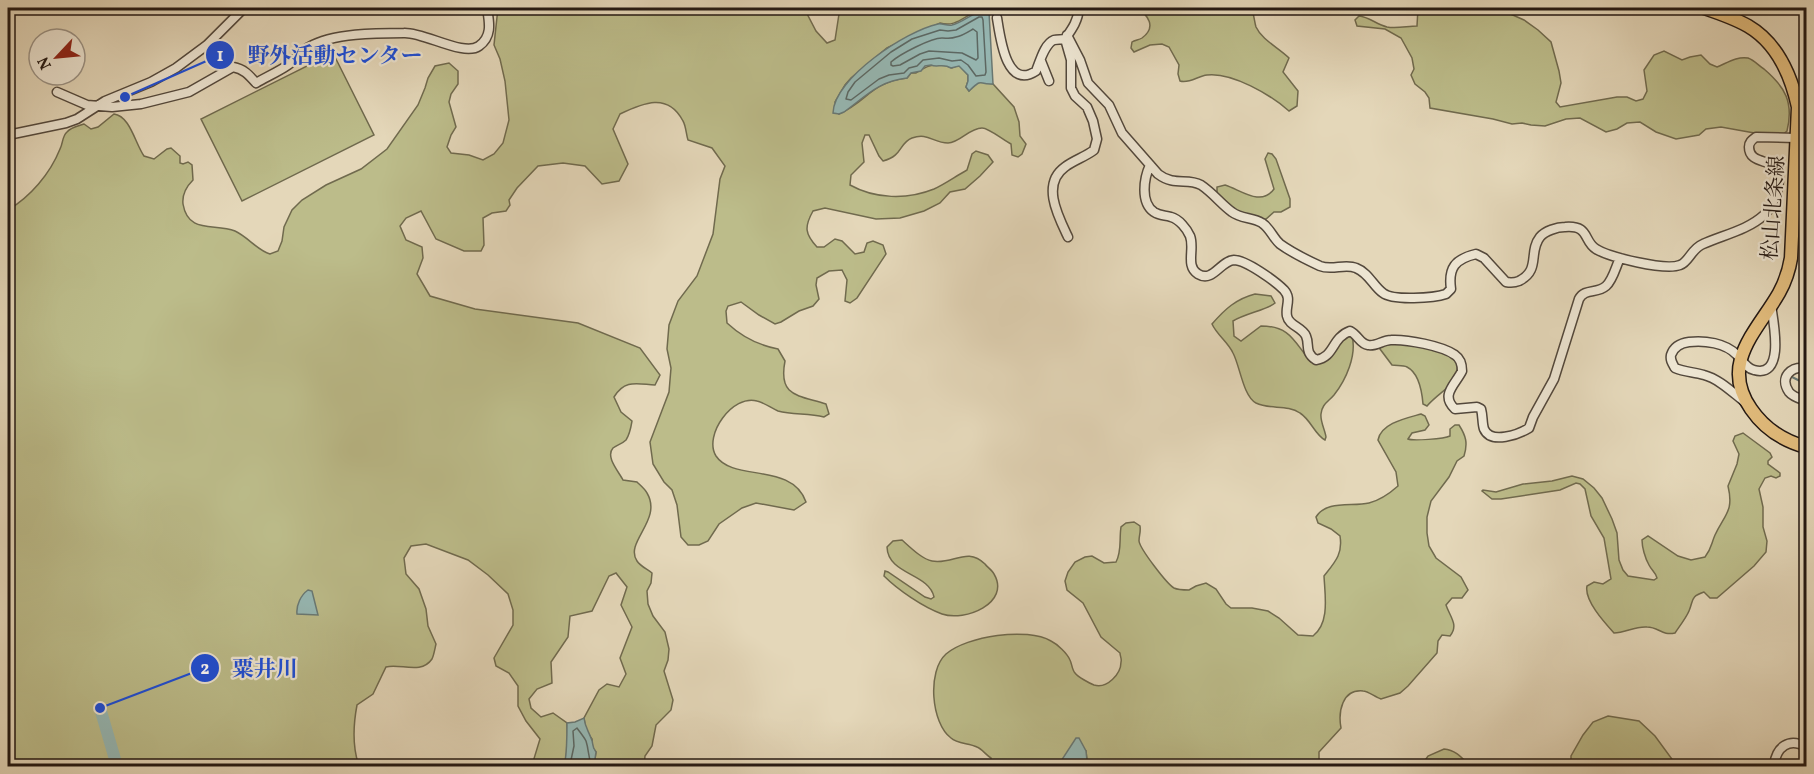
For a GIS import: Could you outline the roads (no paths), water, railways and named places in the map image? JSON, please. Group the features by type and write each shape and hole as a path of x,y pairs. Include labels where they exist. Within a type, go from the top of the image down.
{"main road":[{"name":"松山北条線","path":"1704,8 1749,26 1763,37 1774,49 1790,76 1795,91 1798,107 1791,258 1785,281 1748,339 1740,359 1741,387 1746,402 1757,418 1781,436 1806,447"}],"street":[{"path":"8,135 78,119 105,101 151,82 188,60 207,45 244,8"},
{"path":"57,92 87,105 112,107 132,105 189,92 232,67 247,72 256,83 288,65 308,48 343,36 410,33 468,50 479,46 487,37 490,26 487,8"},
{"path":"1068,237 1053,197 1053,183 1055,177 1066,166 1094,150 1097,139 1090,113 1071,88 1071,60 1066,37 1078,17 1079,8"},
{"path":"997,18 1003,50 1010,67 1020,74 1036,71 1046,48 1054,40 1066,37"},
{"path":"1066,37 1080,60 1088,83 1108,105 1122,133 1164,179 1200,184 1220,199 1232,213 1261,222 1279,243 1320,266 1358,268 1382,293 1395,298 1442,296 1449,293 1449,278 1453,267 1463,259 1476,255 1484,258 1506,282 1516,282 1530,273 1540,237 1547,232 1565,227 1576,227 1582,230 1596,249 1620,258 1660,267 1680,265 1700,245 1736,232 1760,218 1768,210 1778,190 1778,174 1773,166 1752,156 1749,150 1752,140 1756,137 1796,138 1806,130"},
{"path":"1041,61 1049,81"},
{"path":"1150,165 1144,183 1147,202 1155,213 1175,218 1183,226 1190,237 1191,264 1196,273 1206,276 1213,274 1232,260 1246,263 1283,289 1289,302 1287,316 1291,324 1306,336 1308,349 1316,360 1326,356 1336,340 1350,331 1366,345 1372,346 1388,340 1407,339 1440,348 1455,355 1460,360 1462,371 1450,389 1449,400 1455,409 1477,407 1481,410 1485,430 1488,434 1499,438 1520,433 1529,428 1554,379 1579,299 1585,292 1604,288 1620,258"},
{"path":"1746,402 1718,381 1675,368 1671,359 1672,352 1682,343 1702,341 1735,352 1749,368 1755,371 1766,369 1774,359 1776,348 1771,305"},
{"path":"1806,368 1792,370 1786,377 1791,394 1806,401"},
{"path":"1774,766 1778,752 1784,746 1792,742 1806,747"}],"water":[{"path":"985,10 989,12 993,84 979,83 969,91 966,87 968,75 959,66 951,68 925,66 921,71 911,73 907,78 888,82 844,112 833,113 836,99 845,85 858,71 891,46 924,28 940,24 952,25"},
{"path":"308,590 312,591 318,615 297,614 300,600"},
{"path":"584,718 599,766 568,766 565,762 567,723"},
{"path":"1076,738 1079,738 1086,751 1090,766 1063,766 1061,761"}],"waterway":[{"path":"1792,377 1806,384"},
{"path":"100,708 117,766"}],"place":[{"name":"野外活動センター","path":"125,97"},
{"name":"粟井川","path":"100,708"}]}
